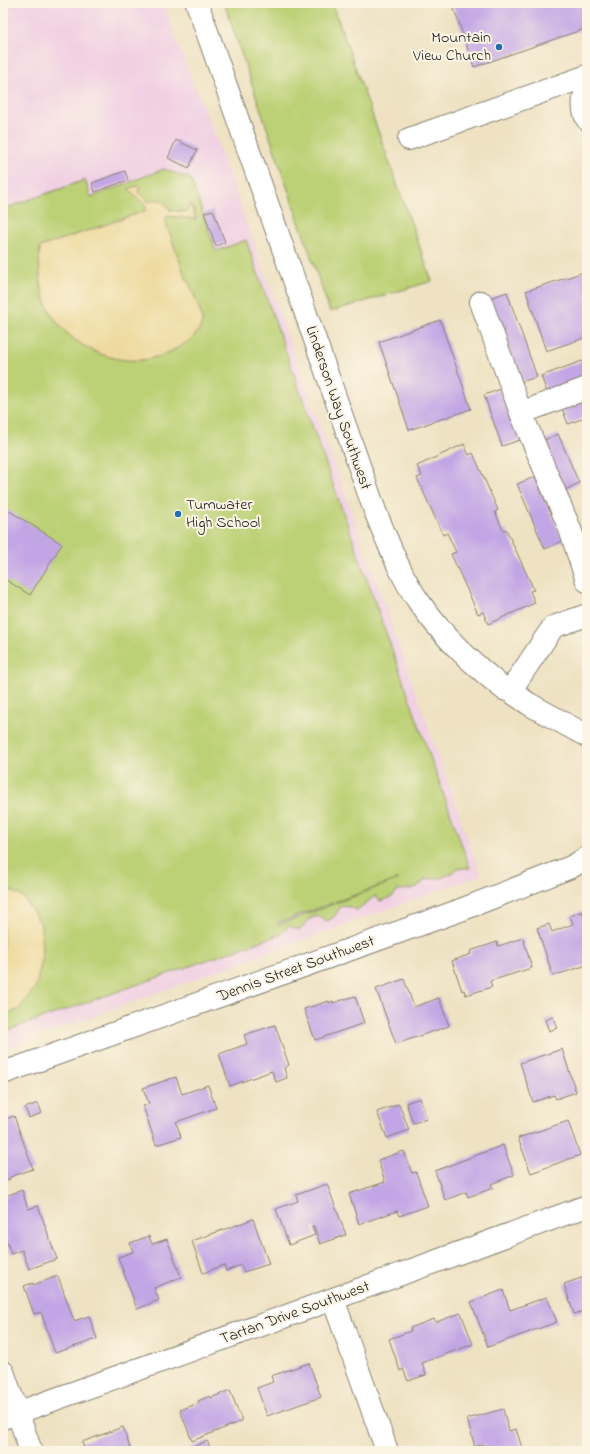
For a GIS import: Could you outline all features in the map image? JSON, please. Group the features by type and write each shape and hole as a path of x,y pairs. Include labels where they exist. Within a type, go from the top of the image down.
{"street":[{"name":"Linderson Way Southwest","path":"197,3 375,512 395,559 418,601 441,631 468,659 504,689 510,691 528,704 587,736"},
{"path":"409,139 587,76"},
{"path":"587,88 584,96 584,113 587,119"},
{"path":"481,302 521,413 570,529 587,581"},
{"path":"521,413 587,388"},
{"path":"510,691 553,627 587,615"},
{"name":"Dennis Street Southwest","path":"3,1073 458,910 571,867 587,858"},
{"name":"Tartan Drive Southwest","path":"10,1415 587,1206"},
{"path":"333,1299 387,1451"},
{"path":"3,1372 10,1415 31,1451"}],"shaded area":[{"name":"Tumwater High School","path":"3,3 164,3 176,40 212,128 481,875 3,1049"}],"green space":[{"path":"224,3 332,3 432,281 330,312"},
{"name":"Tumwater High School","path":"164,169 191,179 216,251 246,240 470,868 457,868 450,874 442,877 425,879 416,887 398,890 392,897 380,901 375,896 357,910 350,907 341,906 334,917 327,921 318,916 309,919 300,930 289,926 281,934 3,1032 3,1015 18,1010 35,986 42,959 41,924 23,897 3,886 3,209 85,180 91,197","holes":["140,185 138,192 149,202 167,205 170,210 187,212 191,204 196,219 167,216 165,220 186,279 188,280 199,308 202,321 196,334 190,340 174,350 152,358 135,360 115,358 100,354 78,342 71,336 59,324 49,310 43,293 39,265 40,247 145,211 147,206 128,189","399,879 278,925 277,923"]}],"sand":[{"path":"140,185 138,192 149,202 159,200 164,202 170,210 187,212 190,203 196,219 167,216 165,220 186,279 188,280 199,308 202,321 200,328 193,337 174,350 152,358 129,360 104,355 81,344 62,328 54,318 49,310 41,284 39,265 40,247 145,211 146,206 128,189"},
{"path":"3,886 23,897 41,924 42,959 36,986 18,1010 3,1015"}],"building":[{"name":"Mountain View Church","path":"452,3 587,3 587,28 474,67"},
{"path":"176,140 197,150 189,168 168,158"},
{"path":"125,171 128,180 95,192 92,183"},
{"path":"213,210 225,242 216,246 204,213"},
{"path":"587,271 587,337 546,351 526,291"},
{"path":"507,292 537,377 520,382 490,298"},
{"path":"440,320 471,409 409,430 379,342"},
{"path":"582,361 587,377 547,392 541,376"},
{"path":"501,389 520,440 502,446 484,395"},
{"path":"587,399 587,417 568,424 562,408"},
{"path":"558,434 579,483 563,491 542,441"},
{"path":"464,444 469,455 473,453 498,510 495,512 503,530 506,529 534,590 530,591 535,603 488,624 483,612 478,614 451,554 456,552 447,533 443,535 417,478 422,476 417,466"},
{"path":"535,477 563,541 545,549 517,484"},
{"path":"3,507 62,544 30,595 3,578"},
{"path":"582,911 587,926 587,965 553,976 537,928 549,924 552,932 573,924 570,916"},
{"path":"523,938 532,968 490,981 492,987 466,995 464,990 462,991 452,961 471,954 470,951 497,942 498,946"},
{"path":"404,979 414,1007 439,998 449,1026 396,1044 376,989"},
{"path":"355,996 364,1023 315,1040 304,1009 329,1001 329,1003 333,1001 333,1003"},
{"path":"553,1017 557,1028 549,1031 545,1020"},
{"path":"275,1025 289,1065 284,1068 287,1078 276,1082 272,1071 230,1086 219,1054 247,1044 244,1035"},
{"path":"562,1049 576,1092 556,1099 554,1095 533,1102 520,1063"},
{"path":"176,1077 182,1094 208,1085 216,1108 176,1122 181,1137 156,1145 143,1106 149,1104 143,1088"},
{"path":"420,1098 427,1119 413,1123 406,1103"},
{"path":"38,1103 42,1113 29,1118 25,1108"},
{"path":"399,1104 409,1130 387,1138 377,1112"},
{"path":"14,1116 33,1169 10,1177 10,1179 3,1182 3,1120"},
{"path":"568,1121 580,1155 531,1173 518,1138"},
{"path":"503,1145 514,1175 491,1184 493,1188 468,1197 466,1192 445,1200 435,1171"},
{"path":"404,1151 412,1173 416,1172 428,1206 399,1216 397,1211 359,1224 349,1194 385,1182 378,1160"},
{"path":"327,1184 346,1235 320,1244 314,1226 312,1227 315,1235 289,1245 276,1209 298,1201 296,1195"},
{"path":"22,1190 28,1209 38,1206 57,1259 29,1269 22,1250 11,1254 3,1230 3,1197"},
{"path":"253,1219 269,1264 244,1272 241,1265 226,1271 224,1265 203,1273 192,1241"},
{"path":"149,1236 152,1244 167,1239 181,1277 154,1288 159,1300 137,1309 118,1257 133,1252 130,1243"},
{"path":"58,1276 74,1321 89,1316 97,1339 55,1353 41,1312 34,1314 24,1286 33,1283 33,1285"},
{"path":"587,1276 587,1310 574,1314 564,1284"},
{"path":"503,1290 510,1310 547,1297 557,1322 488,1347 471,1302"},
{"path":"461,1313 473,1344 422,1363 426,1375 408,1381 403,1369 400,1371 389,1339 411,1331 410,1328 434,1319 436,1322"},
{"path":"309,1363 321,1397 267,1416 257,1388 273,1382 271,1376"},
{"path":"230,1390 242,1421 192,1441 180,1410 199,1403 198,1401 210,1396 211,1398"},
{"path":"503,1409 509,1431 516,1429 523,1451 468,1451 485,1446 484,1444 475,1447 467,1419"},
{"path":"123,1427 131,1451 85,1451 82,1442"},
{"path":"207,1441 212,1451 183,1451"}],"place":[{"name":"Mountain View Church","path":"499,47"},
{"name":"Tumwater High School","path":"178,514"}]}
